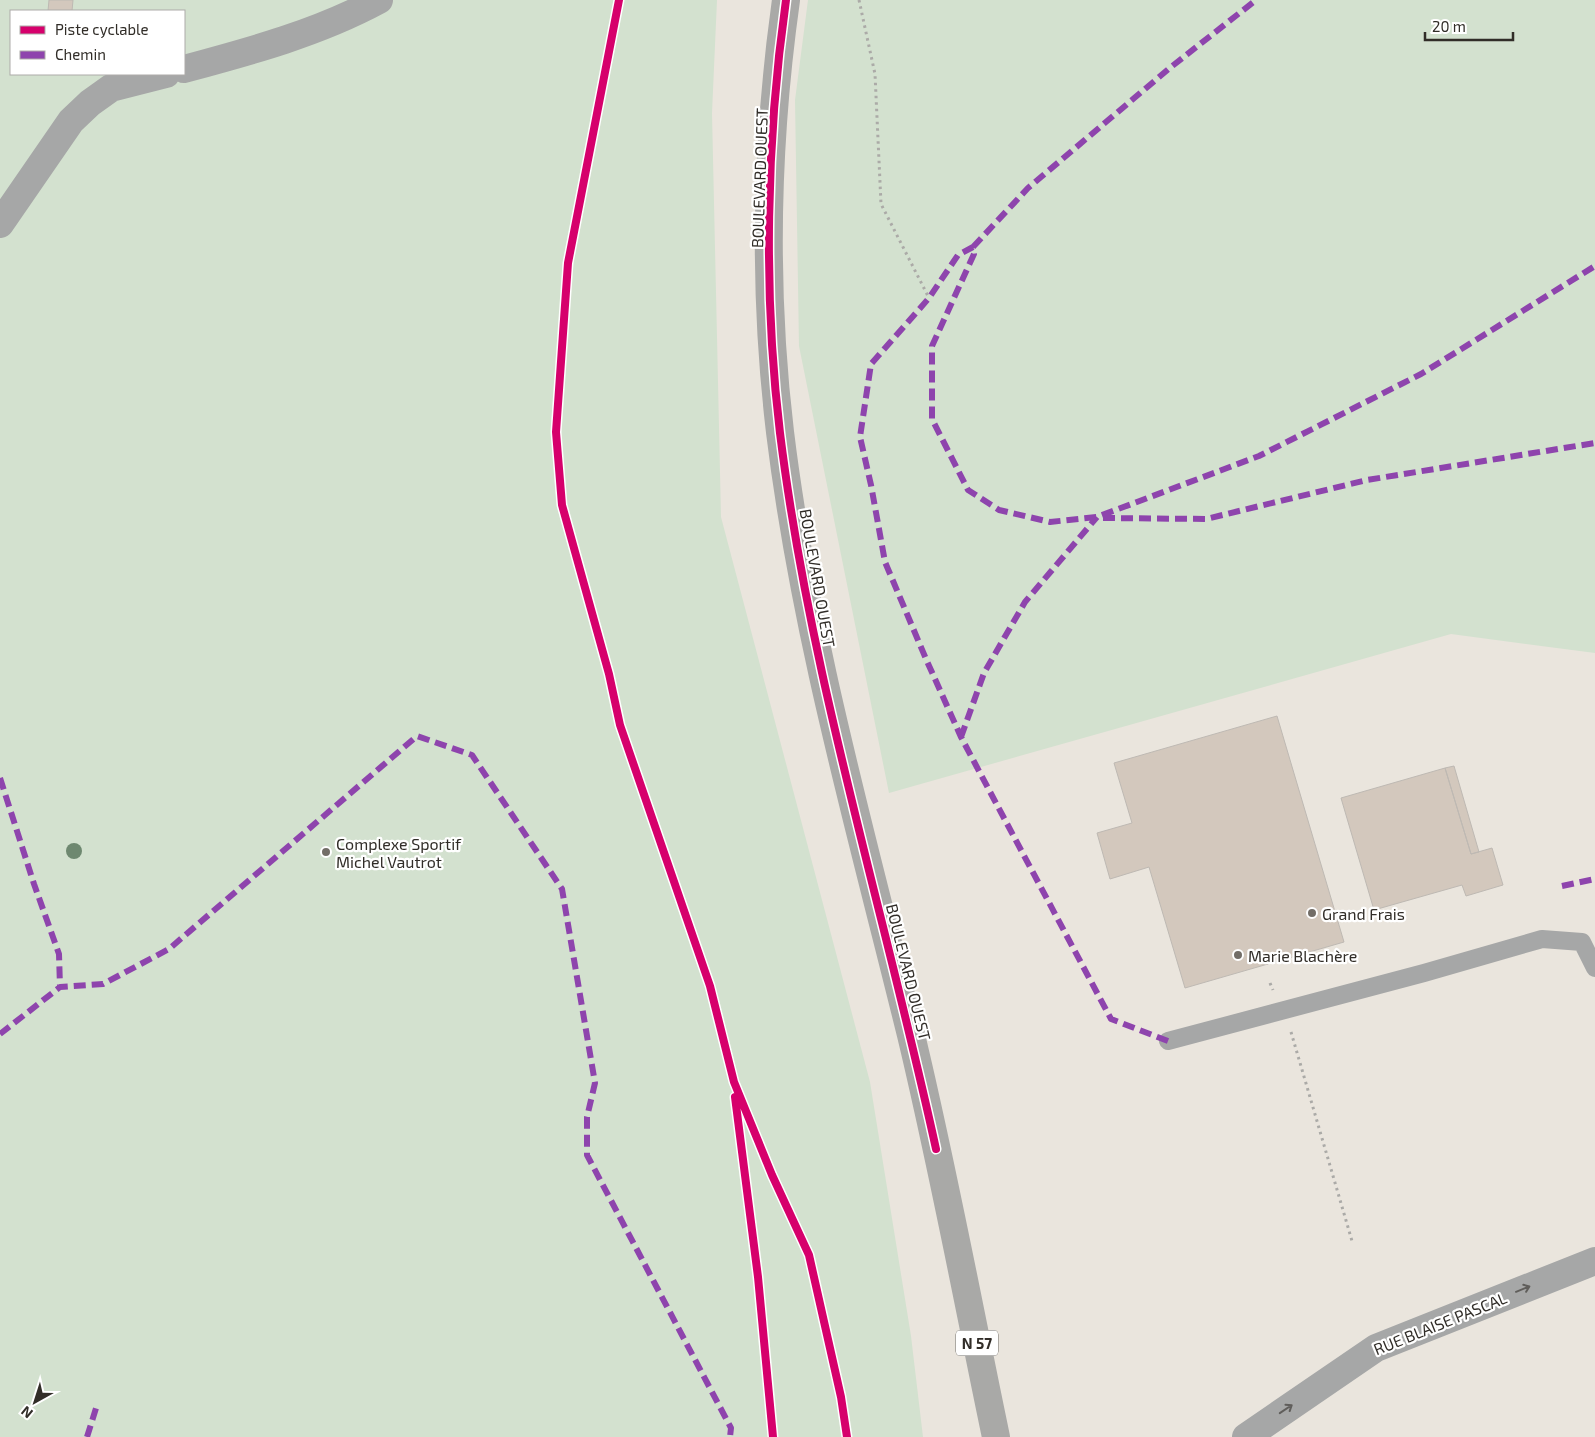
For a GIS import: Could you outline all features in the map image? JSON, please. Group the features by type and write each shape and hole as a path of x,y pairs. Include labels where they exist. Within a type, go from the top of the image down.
{"main road":[{"name":"BOULEVARD OUEST","path":"786,0 773,121 770,231 774,356 785,469 799,558 830,712 912,1041 996,1437"},
{"name":"BOULEVARD OUEST","path":"957,1249 976,1437"}],"street":[{"path":"185,69 230,57 312,30 354,14 379,0"},
{"path":"0,224 71,121 90,103 111,88 162,75"},
{"name":"RUE BLAISE PASCAL","path":"1246,1437 1376,1348 1595,1261"}],"lane":[{"path":"1168,1041 1424,973 1542,939 1582,942 1595,968"}],"path":[{"path":"859,0 875,74 881,204 929,298"},
{"path":"1270,983 1290,1028 1352,1241"}],"green space":[{"name":"Complexe Sportif Michel Vautrot","path":"0,0 717,0 712,113 721,517 870,1082 911,1336 923,1437 0,1437"},
{"path":"808,0 1595,0 1595,653 1451,634 889,793 799,346 795,100"}],"building":[{"path":"49,0 73,0 72,10 48,10"},
{"path":"1277,716 1344,942 1185,988 1149,867 1110,879 1097,833 1132,823 1114,763"},
{"path":"1454,766 1479,852 1471,854 1445,768"},
{"path":"1445,768 1471,854 1492,848 1503,885 1466,896 1462,885 1374,910 1341,798"}],"marked path":[{"path":"973,247 1028,188 1171,67 1256,0"},
{"path":"1168,1041 1111,1019 961,737 926,659 885,562 860,437 871,364 929,298 958,255 973,247 974,254 932,346 932,419 968,490 999,510 1050,522 1097,517 1259,456 1421,374 1595,266"},
{"path":"1103,518 1206,519 1367,480 1595,443"},
{"path":"961,737 984,673 1025,602 1097,517"},
{"path":"0,1034 60,987 103,984 169,949 417,736 472,755 562,889 595,1083 587,1117 587,1155 731,1428 730,1437"},
{"path":"0,778 59,954 60,987"},
{"path":"1562,886 1595,879"},
{"path":"87,1437 97,1405"}],"cycle path":[{"path":"619,0 568,263 556,432 562,505 609,674 620,725 710,986 734,1082 772,1175 809,1255 841,1397 847,1437"},
{"path":"786,0 774,107 769,216 771,326 780,433 793,524 829,703 936,1149"},
{"path":"735,1097 758,1277 773,1437"}],"place":[{"name":"Complexe Sportif Michel Vautrot","path":"326,852"},
{"name":"Grand Frais","path":"1312,913"},
{"name":"Marie Blachère","path":"1238,955"}]}
